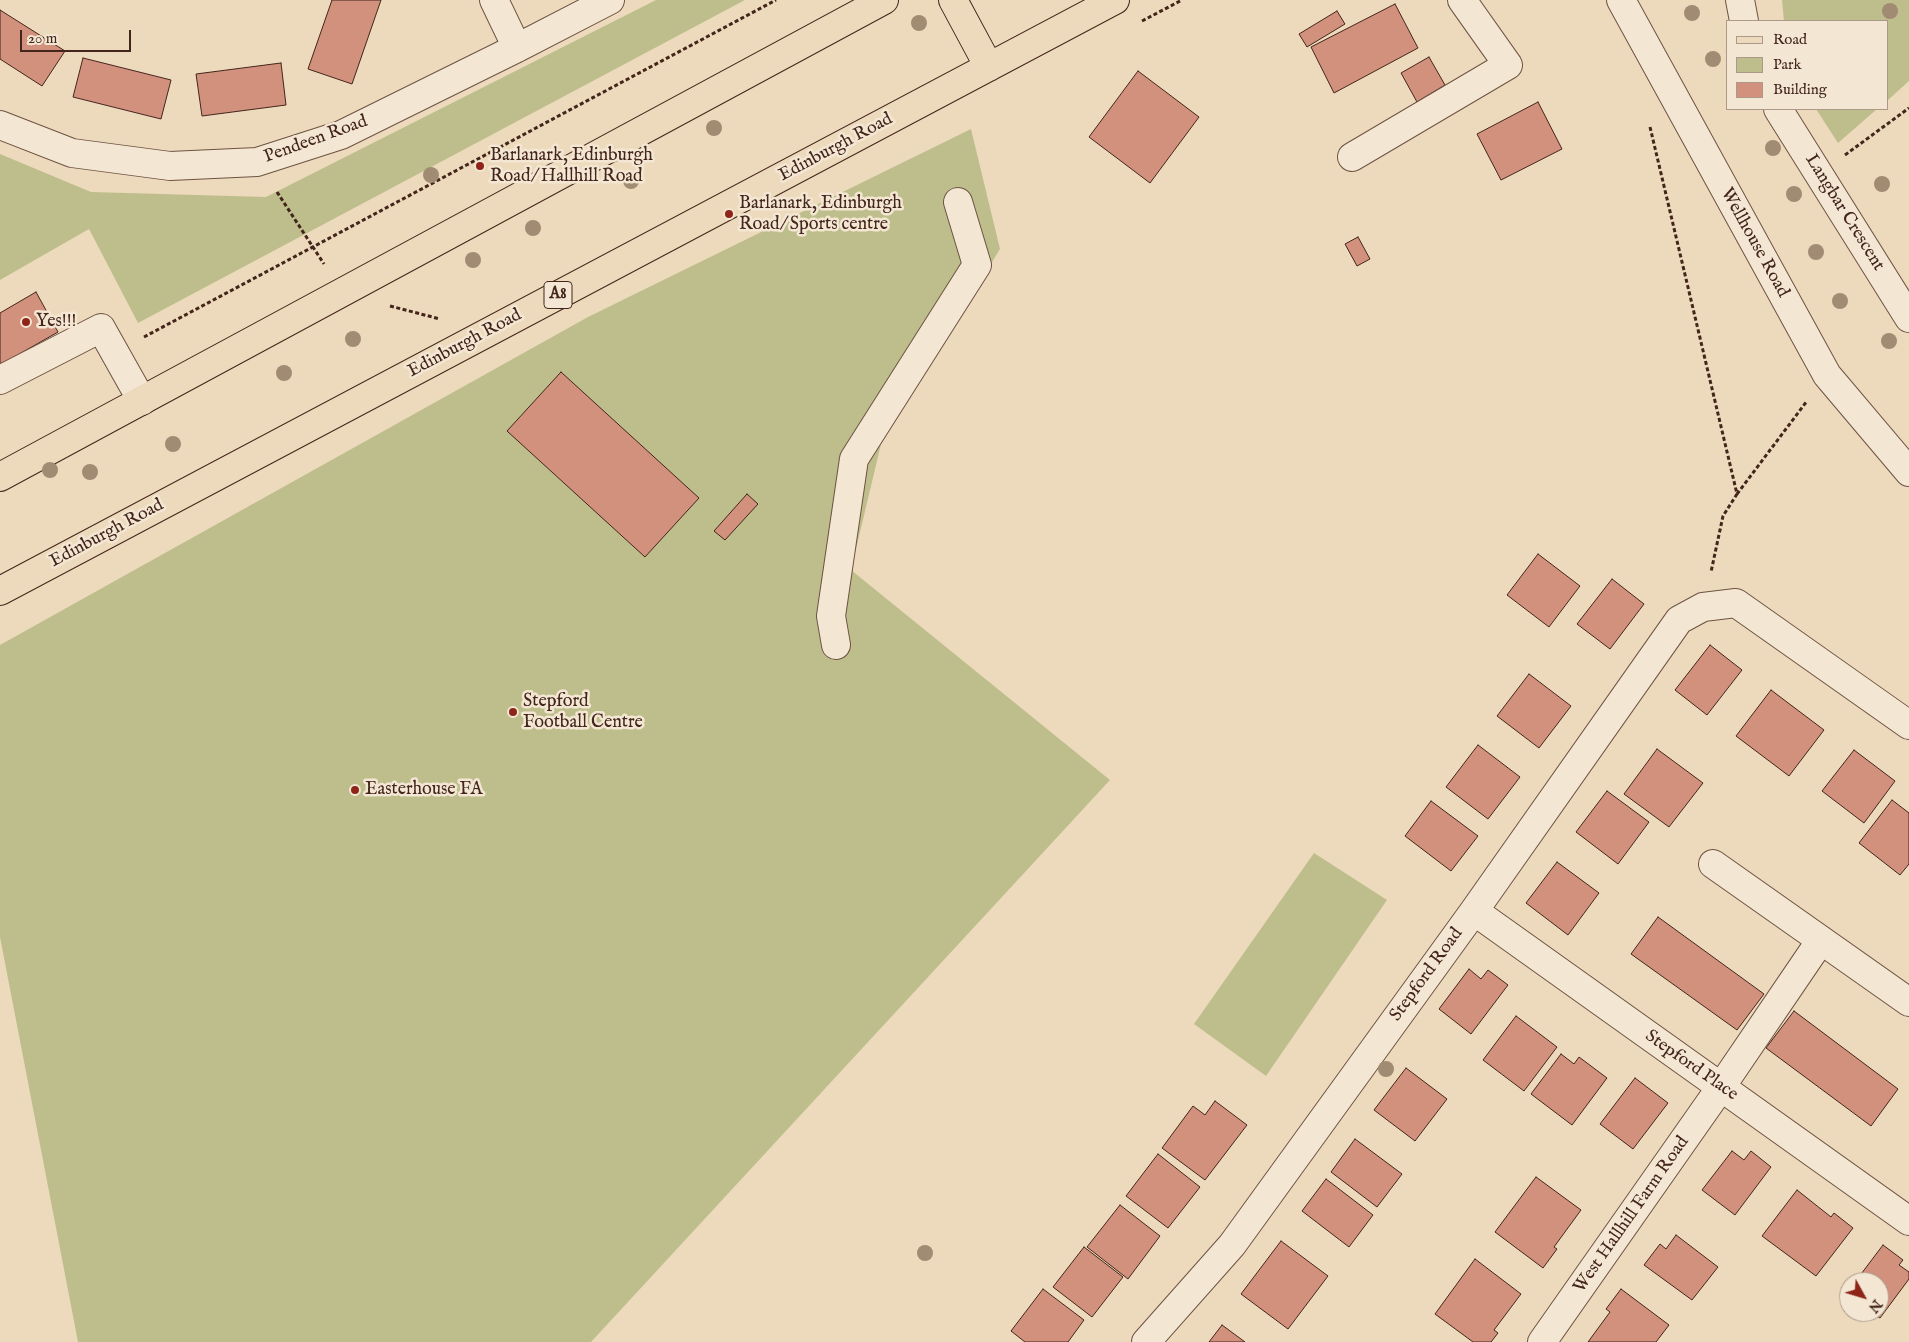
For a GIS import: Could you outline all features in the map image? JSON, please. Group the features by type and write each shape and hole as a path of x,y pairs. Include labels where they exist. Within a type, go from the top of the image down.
{"main road":[{"path":"0,477 884,0"},
{"path":"953,0 989,67"},
{"name":"Edinburgh Road","path":"0,590 1115,0"}],"street":[{"path":"494,0 517,48"},
{"name":"Pendeen Road","path":"0,125 72,153 170,166 257,162 341,135 610,0"},
{"path":"1352,157 1508,65 1462,0"},
{"name":"Wellhouse Road","path":"1621,0 1826,375 1909,472"},
{"path":"1740,0 1744,20"},
{"name":"Langbar Crescent","path":"1779,110 1909,318"},
{"path":"836,646 831,616 854,459 978,265 958,202"},
{"path":"0,380 101,328 142,400"},
{"path":"1703,607 1736,603 1909,725"},
{"name":"Stepford Road","path":"1146,1342 1232,1245 1474,911 1678,620 1703,607"},
{"path":"1713,864 1909,1002"},
{"name":"Stepford Place","path":"1474,911 1909,1221"},
{"name":"West Hallhill Farm Road","path":"1542,1342 1721,1087 1821,940"}],"path":[{"path":"115,352 776,0"},
{"path":"1820,174 1909,108"},
{"path":"1650,126 1738,494"},
{"path":"1703,607 1723,516 1826,375"}],"green space":[{"path":"656,0 745,0 138,323 89,229 0,280 0,154 91,192 266,197"},
{"path":"1782,0 1909,0 1909,81 1889,99 1889,20 1784,20"},
{"path":"1817,110 1876,110 1838,143"},
{"name":"Stepford Football Centre","path":"971,129 1000,249 881,444 851,570 1110,780 591,1342 78,1342 0,937 0,645 588,317"},
{"path":"1314,853 1387,900 1266,1076 1194,1024"}],"building":[{"path":"332,0 381,0 352,84 308,69"},
{"path":"1395,4 1418,48 1334,93 1311,47"},
{"path":"0,10 65,51 42,86 0,59"},
{"path":"1337,11 1345,24 1307,47 1299,34"},
{"path":"1429,57 1445,85 1417,102 1401,73"},
{"path":"83,58 171,80 161,119 73,97"},
{"path":"281,63 286,105 202,116 196,74"},
{"path":"1138,71 1199,117 1150,183 1089,137"},
{"path":"1538,102 1562,149 1501,180 1477,134"},
{"path":"1358,237 1370,259 1357,266 1345,244"},
{"name":"Yes!!!","path":"36,292 58,332 0,365 0,313"},
{"path":"561,372 699,498 645,557 507,431"},
{"path":"747,494 758,504 725,540 714,531"},
{"path":"1538,554 1580,586 1549,627 1507,595"},
{"path":"1612,579 1644,604 1610,649 1577,624"},
{"path":"1710,645 1742,670 1707,715 1675,690"},
{"path":"1529,674 1571,706 1539,748 1497,716"},
{"path":"1771,690 1824,730 1789,776 1736,736"},
{"path":"1478,745 1520,777 1488,819 1446,787"},
{"path":"1657,749 1703,783 1669,827 1624,794"},
{"path":"1854,750 1895,781 1864,823 1822,791"},
{"path":"1607,791 1649,822 1618,864 1576,832"},
{"path":"1892,800 1909,813 1909,864 1900,875 1859,843"},
{"path":"1431,801 1478,836 1451,871 1405,836"},
{"path":"1557,862 1599,893 1568,935 1526,903"},
{"path":"1658,917 1764,994 1737,1030 1631,954"},
{"path":"1469,969 1481,979 1488,970 1508,985 1471,1034 1439,1009"},
{"path":"1794,1011 1898,1089 1871,1126 1766,1048"},
{"path":"1516,1016 1557,1047 1524,1091 1483,1060"},
{"path":"1561,1054 1574,1064 1579,1057 1607,1078 1572,1125 1531,1094"},
{"path":"1406,1068 1447,1099 1415,1141 1374,1110"},
{"path":"1635,1078 1668,1103 1633,1149 1600,1124"},
{"path":"1215,1101 1247,1125 1205,1180 1162,1148 1193,1106 1205,1115"},
{"path":"1355,1139 1402,1174 1377,1207 1331,1172"},
{"path":"1732,1151 1744,1160 1751,1151 1771,1167 1735,1215 1702,1190"},
{"path":"1158,1154 1200,1187 1168,1228 1126,1196"},
{"path":"1536,1177 1581,1210 1554,1247 1557,1249 1543,1268 1495,1232"},
{"path":"1326,1179 1373,1215 1349,1247 1302,1211"},
{"path":"1797,1190 1831,1217 1834,1213 1853,1228 1816,1276 1762,1236"},
{"path":"1120,1205 1160,1236 1128,1279 1087,1247"},
{"path":"1676,1235 1718,1267 1692,1300 1644,1265 1660,1244 1666,1249"},
{"path":"1281,1241 1328,1276 1288,1329 1241,1294"},
{"path":"1883,1245 1903,1260 1899,1265 1909,1272 1909,1279 1889,1306 1889,1272 1863,1272"},
{"path":"1084,1247 1123,1277 1092,1317 1053,1287"},
{"path":"1475,1259 1521,1294 1494,1330 1498,1333 1491,1342 1473,1342 1435,1314"},
{"path":"1043,1289 1084,1320 1068,1342 1025,1342 1011,1331"},
{"path":"1621,1289 1669,1325 1656,1342 1588,1342 1610,1312 1606,1309"},
{"path":"1222,1325 1245,1342 1209,1342"}],"place":[{"name":"Barlanark, Edinburgh Road/ Hallhill Road","path":"480,166"},
{"name":"Barlanark, Edinburgh Road/ Sports centre","path":"729,214"},
{"name":"Yes!!!","path":"26,322"},
{"name":"Stepford Football Centre","path":"513,712"},
{"name":"Easterhouse FA","path":"355,790"}]}
